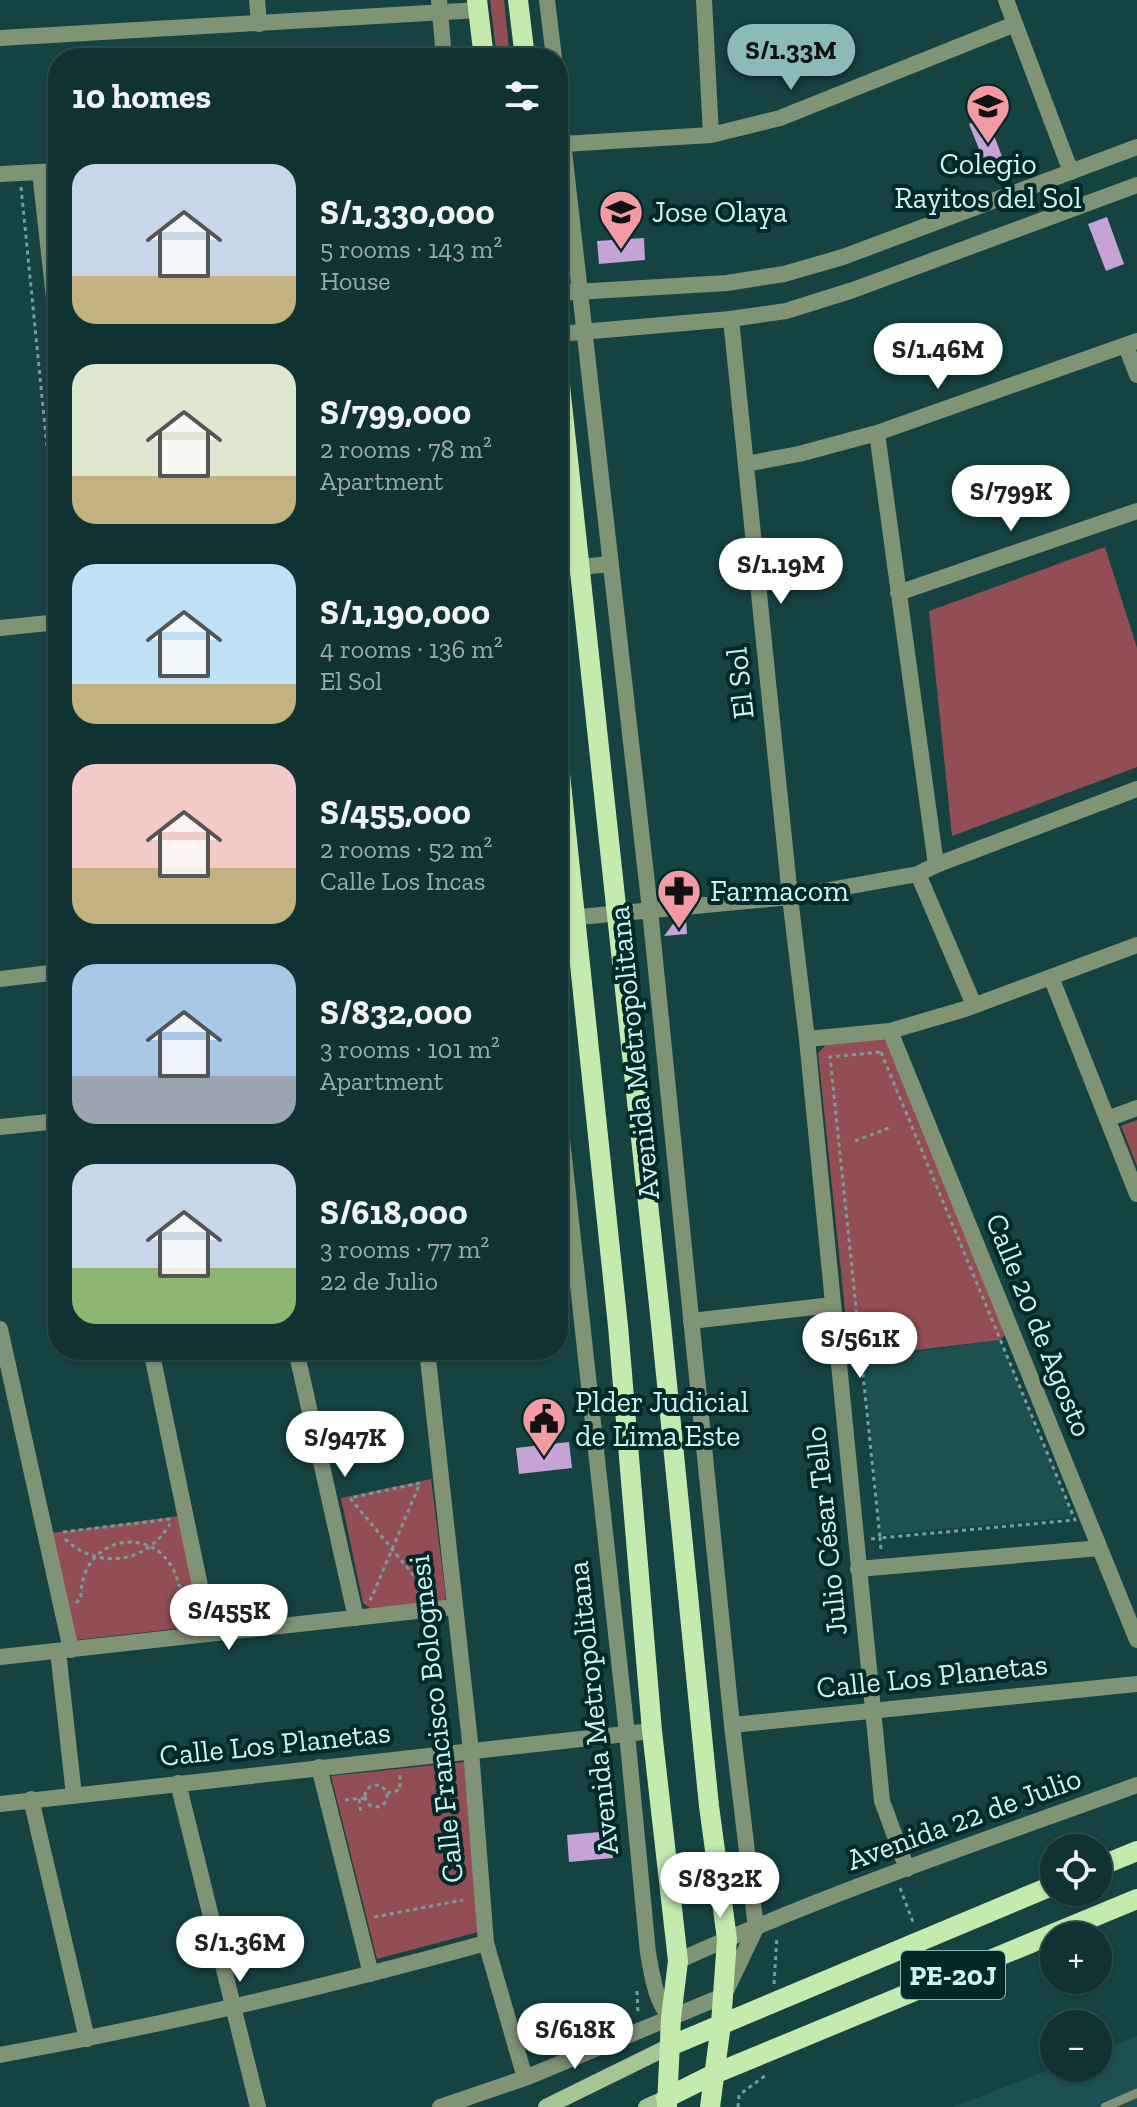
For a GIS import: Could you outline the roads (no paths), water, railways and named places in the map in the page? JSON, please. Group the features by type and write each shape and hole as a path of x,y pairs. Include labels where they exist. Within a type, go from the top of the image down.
{"main road":[{"path":"518,0 524,48"},
{"path":"478,5 483,48"},
{"name":"Avenida Metropolitana","path":"568,458 709,1806 727,1939 721,2024 710,2107"},
{"name":"Avenida Metropolitana","path":"568,934 618,1326 652,1731 678,1961 666,2102"},
{"path":"1112,1861 1137,1851"},
{"name":"PE-20J","path":"546,2107 670,2046 1040,1891"},
{"name":"PE-20J","path":"646,2107 666,2102 714,2074 1137,1899"}],"street":[{"path":"257,0 259,24"},
{"path":"547,0 553,48"},
{"path":"704,0 711,135"},
{"path":"1006,0 1071,172"},
{"path":"0,38 259,24 478,5"},
{"path":"439,6 443,48"},
{"path":"568,144 711,135 780,118 1015,24"},
{"path":"568,293 727,283 784,274 843,257 1137,147"},
{"path":"40,172 48,244"},
{"path":"5,180 48,172"},
{"path":"568,333 731,319 786,311 820,302 1137,185"},
{"name":"Avenida Metropolitana","path":"568,188 650,910 732,1725 756,1928 723,1996"},
{"name":"El Sol","path":"731,319 790,897"},
{"path":"746,464 799,454 877,433 1131,343 1137,375"},
{"path":"877,433 936,865"},
{"path":"898,593 1137,511"},
{"path":"568,568 611,564"},
{"path":"0,628 48,623"},
{"path":"568,918 790,897 918,874 1137,789"},
{"path":"918,874 974,1005"},
{"name":"Julio César Tello","path":"790,897 807,1039 882,1801 900,1871"},
{"path":"807,1039 890,1031 974,1005 1137,945"},
{"path":"0,979 48,973"},
{"path":"1051,977 1137,1194"},
{"name":"Calle 20 de Agosto","path":"890,1031 1137,1640"},
{"path":"1107,1119 1137,1108"},
{"path":"0,1127 48,1122"},
{"name":"Avenida Metropolitana","path":"568,1194 648,1953 654,1984 665,2012 671,2018"},
{"path":"691,1321 832,1305"},
{"path":"0,1329 65,1650 74,1795"},
{"path":"153,1360 210,1634"},
{"path":"298,1360 356,1618"},
{"name":"Calle Francisco Bolognesi","path":"428,1360 471,1751 486,1943 525,2078"},
{"path":"858,1569 1100,1548"},
{"path":"0,1657 453,1607"},
{"name":"Calle Los Planetas","path":"732,1725 1137,1684"},
{"name":"Calle Los Planetas","path":"0,1804 652,1731"},
{"path":"319,1767 371,1974"},
{"path":"178,1783 258,2107"},
{"name":"Avenida 22 de Julio","path":"678,1961 900,1871 1137,1785"},
{"path":"31,1799 87,2039"},
{"path":"0,2055 233,2006 486,1943"},
{"path":"440,2107 525,2078 723,1996"},
{"name":"Avenida Metropolitana","path":"714,2074 717,2107"}],"lane":[{"path":"1105,2107 1137,2093"}],"place":[{"name":"Colegio Rayitos del Sol","path":"988,145"},
{"name":"Jose Olaya","path":"621,251"},
{"name":"Farmacom","path":"679,930"},
{"name":"Plder Judicial de Lima Este","path":"544,1458"}]}
